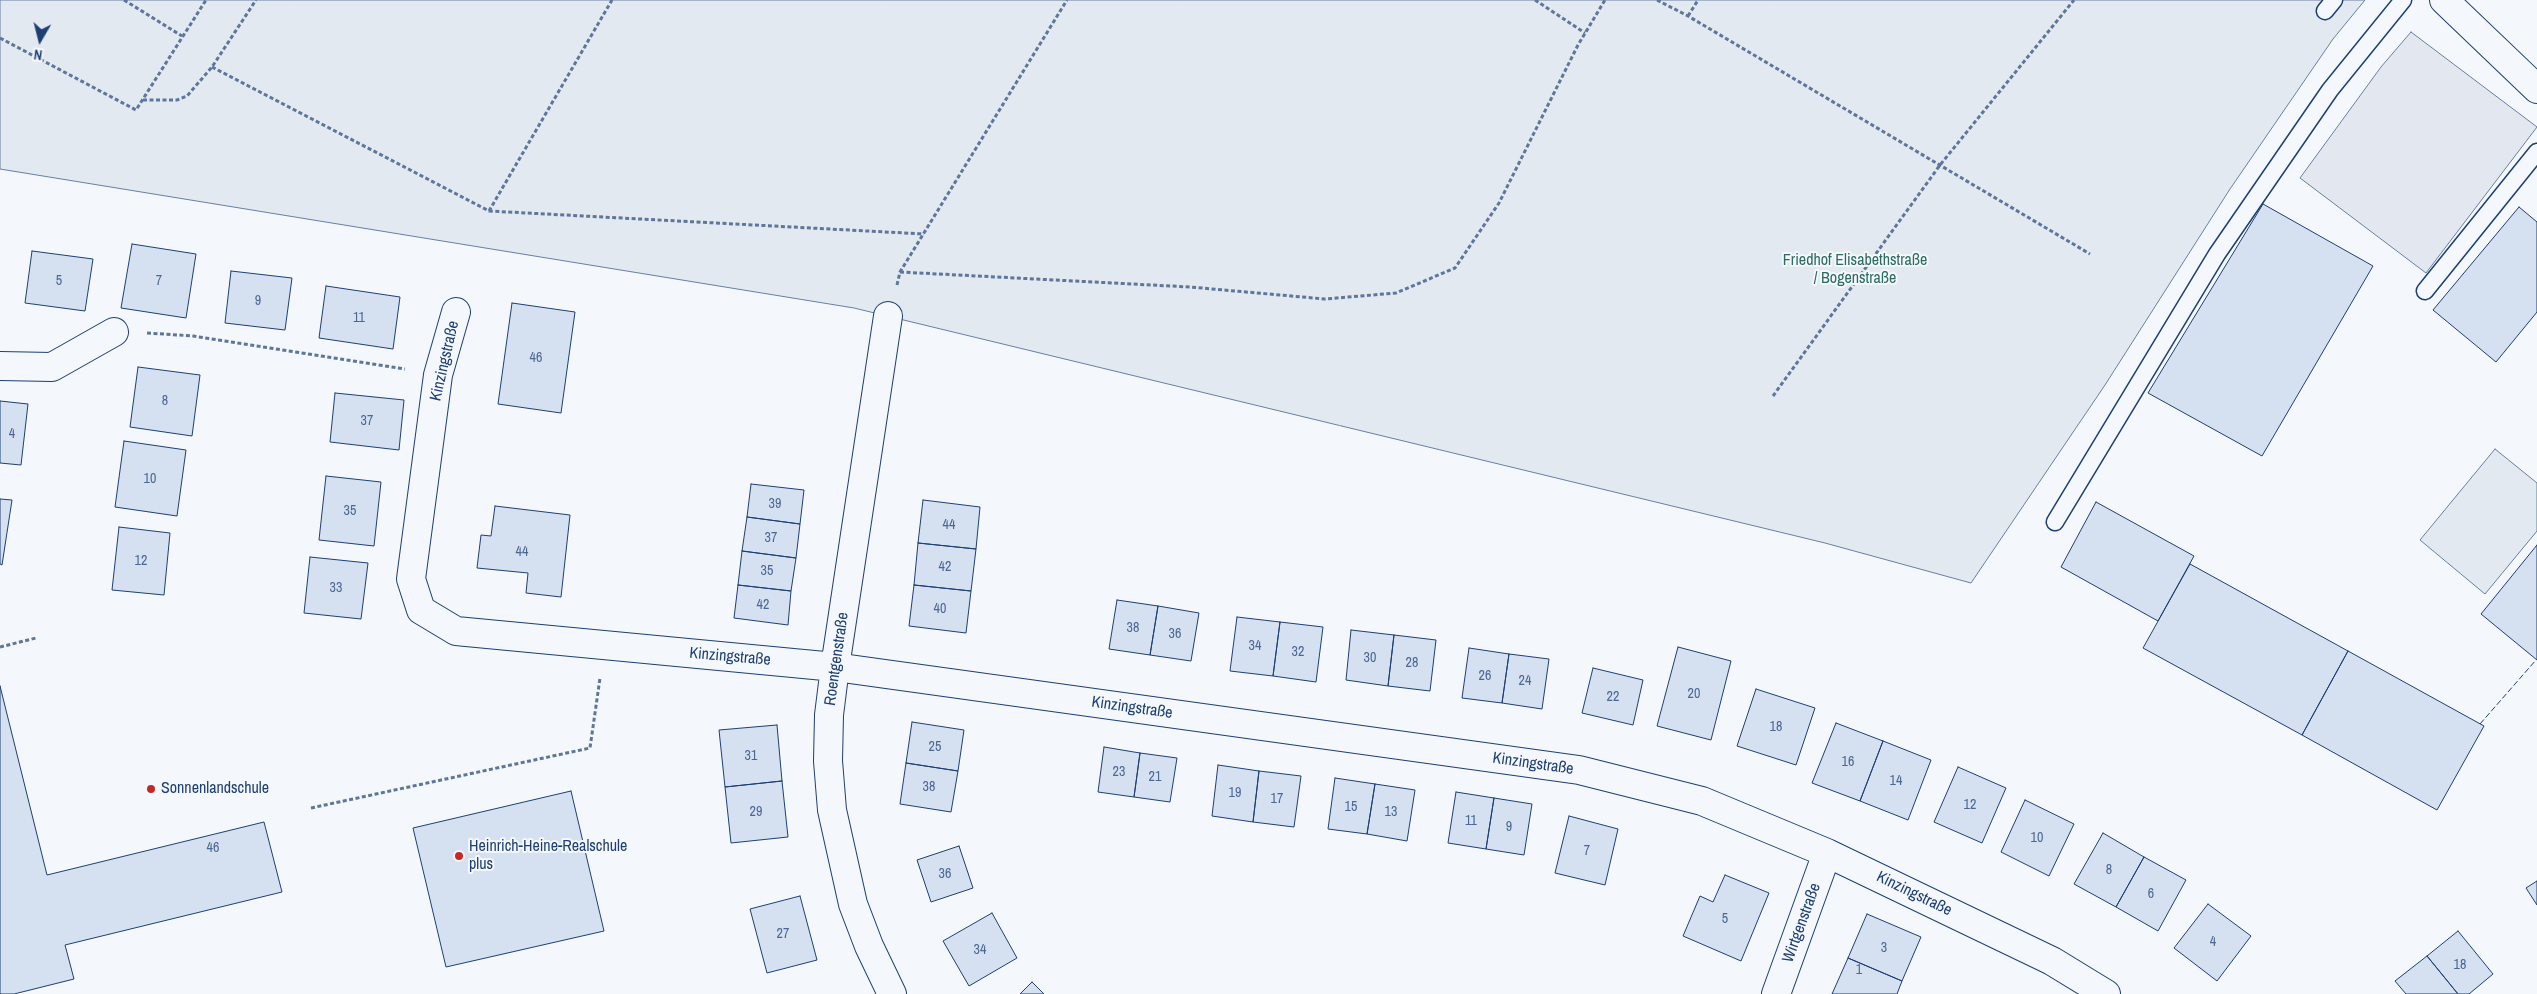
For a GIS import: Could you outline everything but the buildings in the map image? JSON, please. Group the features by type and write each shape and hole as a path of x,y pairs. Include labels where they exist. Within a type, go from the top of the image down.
{"street":[{"path":"2444,0 2537,90"},
{"name":"Kinzingstraße","path":"456,312 438,375 411,579 421,610 456,631 835,667 1579,770 1702,801 1827,853 2052,961 2106,994"},
{"name":"Roentgenstraße","path":"888,316 835,667 829,715 828,760 832,810 853,904 869,946 892,994"},
{"path":"0,366 52,367 114,332"},
{"name":"Wirtgenstraße","path":"1776,994 1827,853"}],"lane":[{"path":"2055,522 2217,254 2330,90 2403,0"},
{"path":"2425,291 2537,152"}],"path":[{"path":"124,0 182,36"},
{"path":"0,38 136,110 206,0"},
{"path":"142,100 176,100 187,96 212,68 256,0"},
{"path":"489,211 612,0"},
{"path":"1067,0 900,272 1190,287 1325,299 1396,292 1455,268 1499,203 1585,33 1605,0"},
{"path":"1535,0 1585,33"},
{"path":"1657,0 1688,16 2090,254"},
{"path":"1688,16 1698,0"},
{"path":"1774,396 1940,165 2074,0"},
{"path":"212,68 489,211 924,234"},
{"path":"114,332 193,336 438,375"},
{"path":"0,647 36,638"},
{"path":"311,808 590,748 605,645"}],"green space":[{"name":"Friedhof Elisabethstraße / Bogenstraße","path":"0,0 2365,0 2333,39 2230,189 2105,385 1971,583 1825,543 854,308 0,169"},
{"path":"2495,449 2537,483 2537,531 2485,594 2420,540"}],"shaded area":[{"path":"2411,32 2537,127 2426,273 2300,178 2381,67"}],"fence":[{"path":"2480,724 2536,660"}],"place":[{"name":"Sonnenlandschule","path":"151,789"},
{"name":"Heinrich-Heine-Realschule plus","path":"459,856"}]}
